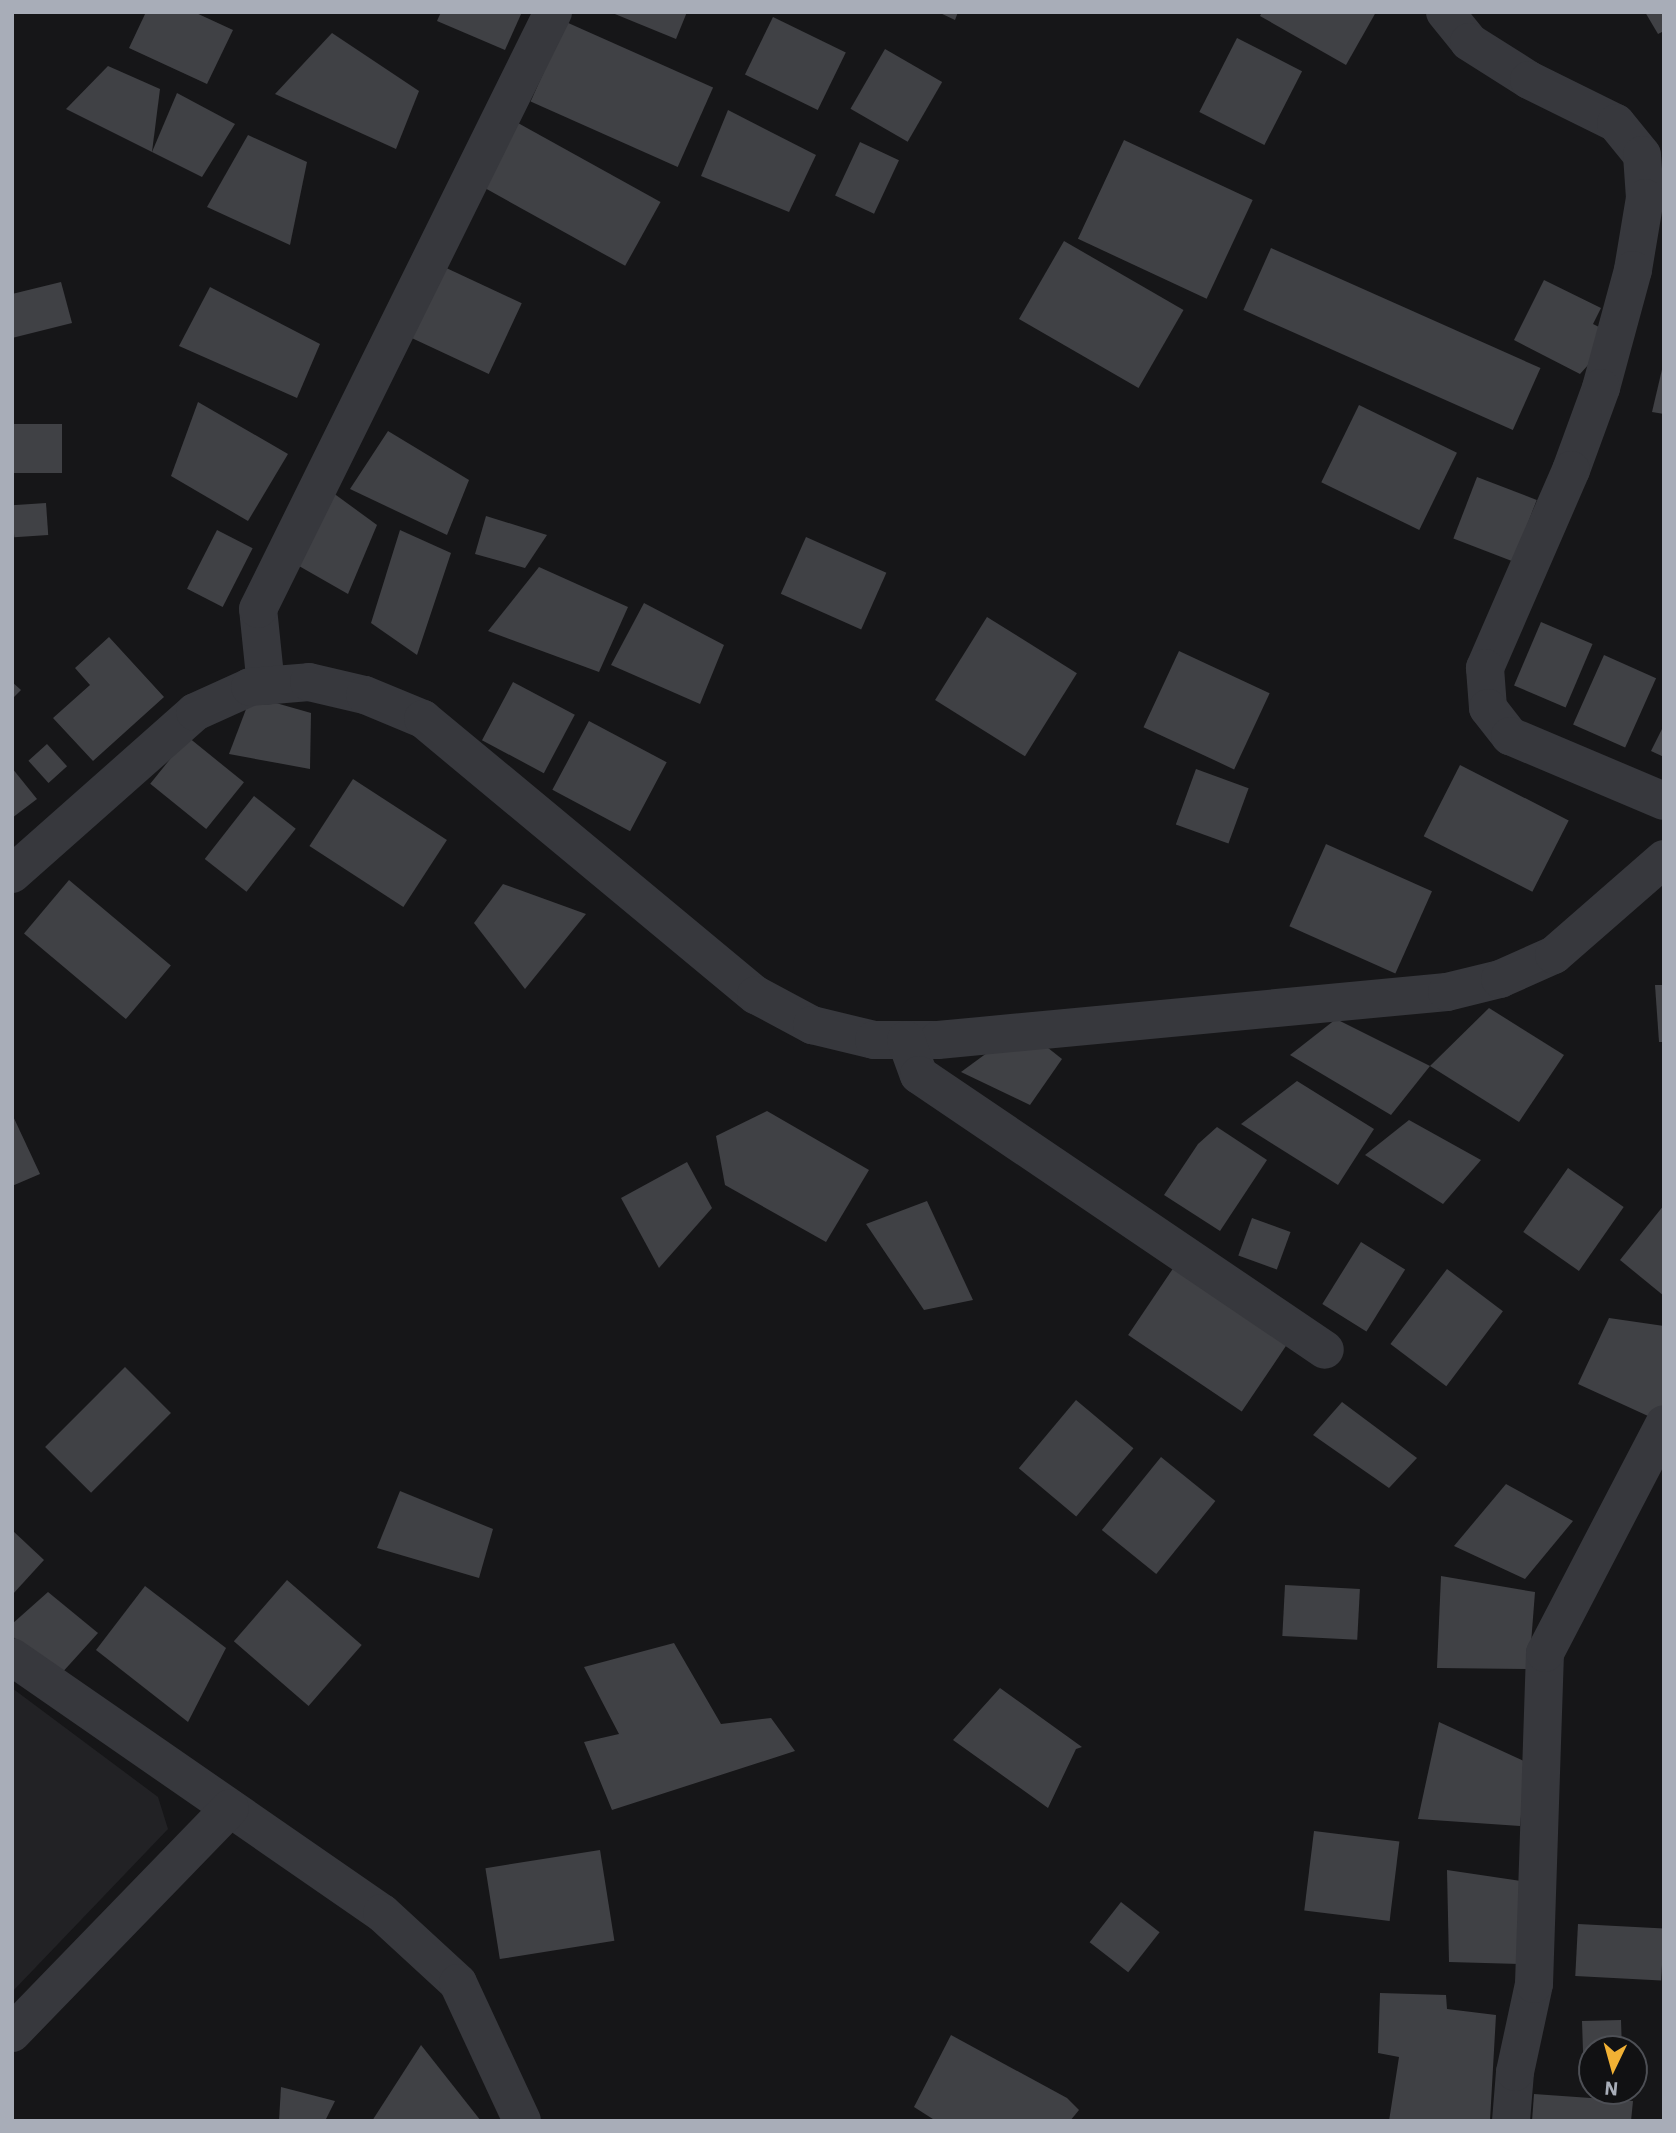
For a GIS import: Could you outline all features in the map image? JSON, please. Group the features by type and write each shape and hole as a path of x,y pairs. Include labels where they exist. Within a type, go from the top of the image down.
{"street":[{"path":"266,686 258,609 553,12"},
{"path":"1444,12 1469,42 1529,80 1616,123 1642,155 1645,198 1633,270 1601,388 1571,470 1485,668 1488,708 1510,736 1664,800"},
{"path":"12,874 195,712 250,687 309,682 365,695 423,719 756,995 812,1025 874,1040 906,1040 1433,993 1500,979 1554,955 1664,859"},
{"path":"906,1040 919,1075 1325,1350"},
{"path":"1511,2121 1515,2072 1534,1984 1545,1653 1664,1424"},
{"path":"12,1657 382,1913 458,1983 522,2121"},
{"path":"12,2033 230,1808"}],"shaded area":[{"path":"12,1688 158,1797 168,1829 12,1992"}],"building":[{"path":"146,12 194,12 233,30 207,84 129,48"},
{"path":"441,12 522,12 505,50 437,21"},
{"path":"610,12 687,12 676,39"},
{"path":"938,12 958,12 955,20"},
{"path":"1262,12 1376,12 1346,65 1260,16"},
{"path":"1645,12 1664,12 1664,31 1658,34"},
{"path":"773,17 846,53 818,110 745,75"},
{"path":"566,22 713,87 678,167 531,101"},
{"path":"332,33 419,91 396,149 275,94"},
{"path":"1237,38 1302,71 1264,145 1199,112"},
{"path":"885,49 942,82 908,142 850,109"},
{"path":"108,66 160,89 152,152 66,109"},
{"path":"177,93 235,124 202,177 152,152"},
{"path":"728,110 816,155 789,212 701,176"},
{"path":"518,123 661,202 625,266 483,187"},
{"path":"248,135 307,162 290,245 207,207"},
{"path":"1124,140 1253,200 1207,299 1078,239"},
{"path":"860,142 899,160 874,214 835,195"},
{"path":"1064,241 1184,310 1139,388 1019,319"},
{"path":"1271,248 1540,368 1513,430 1243,310"},
{"path":"442,266 522,303 489,374 409,337"},
{"path":"1544,280 1601,308 1593,324 1615,335 1580,374 1514,340"},
{"path":"61,282 72,323 12,338 12,294"},
{"path":"210,287 320,344 297,398 179,346"},
{"path":"1664,361 1664,414 1652,412"},
{"path":"198,402 288,454 248,521 171,476"},
{"path":"1359,405 1457,453 1419,530 1321,482"},
{"path":"12,424 62,424 62,473 12,473"},
{"path":"388,431 469,480 447,535 350,489"},
{"path":"1477,477 1537,500 1513,562 1453,539"},
{"path":"325,487 377,525 348,594 292,562"},
{"path":"46,503 48,535 14,537 12,505"},
{"path":"486,516 547,535 525,568 475,554"},
{"path":"217,530 253,548 223,607 187,589"},
{"path":"400,530 451,553 417,655 371,623"},
{"path":"806,537 886,573 861,629 781,594"},
{"path":"539,567 628,607 599,672 488,631"},
{"path":"644,603 724,645 700,704 611,665"},
{"path":"987,617 1077,673 1025,756 935,700"},
{"path":"1541,622 1593,644 1566,707 1514,686"},
{"path":"109,637 164,697 93,761 53,718 90,685 75,668"},
{"path":"1179,651 1270,693 1234,769 1144,727"},
{"path":"1604,655 1656,678 1625,748 1573,724"},
{"path":"12,682 21,690 12,699"},
{"path":"513,682 575,715 544,773 482,740"},
{"path":"251,696 311,713 310,769 229,754"},
{"path":"589,721 667,762 630,831 552,790"},
{"path":"1664,725 1664,757 1651,751"},
{"path":"188,737 244,782 206,829 150,784"},
{"path":"47,744 67,766 48,783 28,761"},
{"path":"1460,765 1569,820 1532,892 1424,836"},
{"path":"12,768 37,799 12,818"},
{"path":"1196,769 1249,788 1228,844 1176,824"},
{"path":"353,779 447,840 403,907 309,846"},
{"path":"254,796 296,829 247,892 205,859"},
{"path":"1326,844 1432,891 1395,973 1289,926"},
{"path":"69,880 171,965 126,1019 24,934"},
{"path":"503,884 586,914 525,989 474,923"},
{"path":"1655,985 1664,985 1664,1042 1659,1042"},
{"path":"1489,1008 1564,1055 1519,1122 1430,1066"},
{"path":"1336,1019 1430,1066 1391,1115 1290,1055"},
{"path":"1006,1039 1038,1040 1062,1059 1030,1105 961,1072"},
{"path":"1297,1081 1374,1129 1338,1185 1241,1124"},
{"path":"767,1111 869,1170 826,1242 725,1185 716,1136"},
{"path":"12,1114 40,1174 12,1186"},
{"path":"1409,1120 1481,1160 1443,1204 1365,1155"},
{"path":"1217,1127 1267,1160 1220,1231 1164,1195 1198,1144"},
{"path":"687,1162 712,1208 659,1268 621,1198"},
{"path":"1568,1168 1624,1207 1579,1271 1523,1232"},
{"path":"927,1201 973,1300 924,1310 866,1224"},
{"path":"1664,1205 1664,1296 1620,1260"},
{"path":"1252,1218 1291,1232 1277,1270 1238,1256"},
{"path":"1361,1242 1405,1270 1366,1331 1322,1304"},
{"path":"1174,1267 1288,1344 1242,1412 1128,1335"},
{"path":"1447,1269 1503,1311 1446,1386 1390,1344"},
{"path":"1609,1318 1664,1326 1664,1410 1659,1421 1578,1384"},
{"path":"125,1367 171,1413 91,1493 45,1447"},
{"path":"1076,1400 1133,1448 1076,1516 1019,1468"},
{"path":"1342,1402 1417,1458 1389,1488 1313,1435"},
{"path":"1161,1457 1215,1501 1156,1574 1102,1530"},
{"path":"1506,1484 1573,1521 1525,1579 1454,1546"},
{"path":"400,1491 493,1529 479,1578 377,1548"},
{"path":"12,1530 44,1560 12,1595"},
{"path":"1441,1576 1535,1592 1529,1669 1437,1668"},
{"path":"287,1580 362,1645 309,1706 234,1641"},
{"path":"1285,1585 1360,1589 1357,1640 1282,1636"},
{"path":"145,1586 226,1648 188,1722 96,1650"},
{"path":"48,1592 98,1633 60,1675 12,1636 12,1624"},
{"path":"674,1643 721,1724 771,1718 795,1751 612,1810 584,1742 619,1734 584,1667"},
{"path":"1000,1688 1082,1747 1076,1749 1048,1808 953,1740"},
{"path":"1439,1722 1526,1762 1520,1826 1418,1819"},
{"path":"1314,1831 1399,1841 1390,1921 1304,1910"},
{"path":"600,1850 614,1941 500,1959 485,1868"},
{"path":"1447,1870 1521,1881 1520,1964 1449,1962"},
{"path":"1121,1902 1160,1932 1128,1972 1090,1942"},
{"path":"1578,1924 1664,1929 1661,1980 1575,1976"},
{"path":"1380,1993 1446,1995 1447,2009 1496,2015 1490,2121 1389,2121 1399,2057 1378,2053"},
{"path":"1621,2020 1622,2035 1582,2035 1582,2021"},
{"path":"951,2035 1067,2098 1079,2110 1070,2121 936,2121 914,2107"},
{"path":"421,2045 481,2121 372,2121"},
{"path":"281,2087 335,2101 325,2121 279,2121"},
{"path":"1534,2094 1578,2097 1578,2105 1633,2105 1631,2121 1532,2121"}]}
